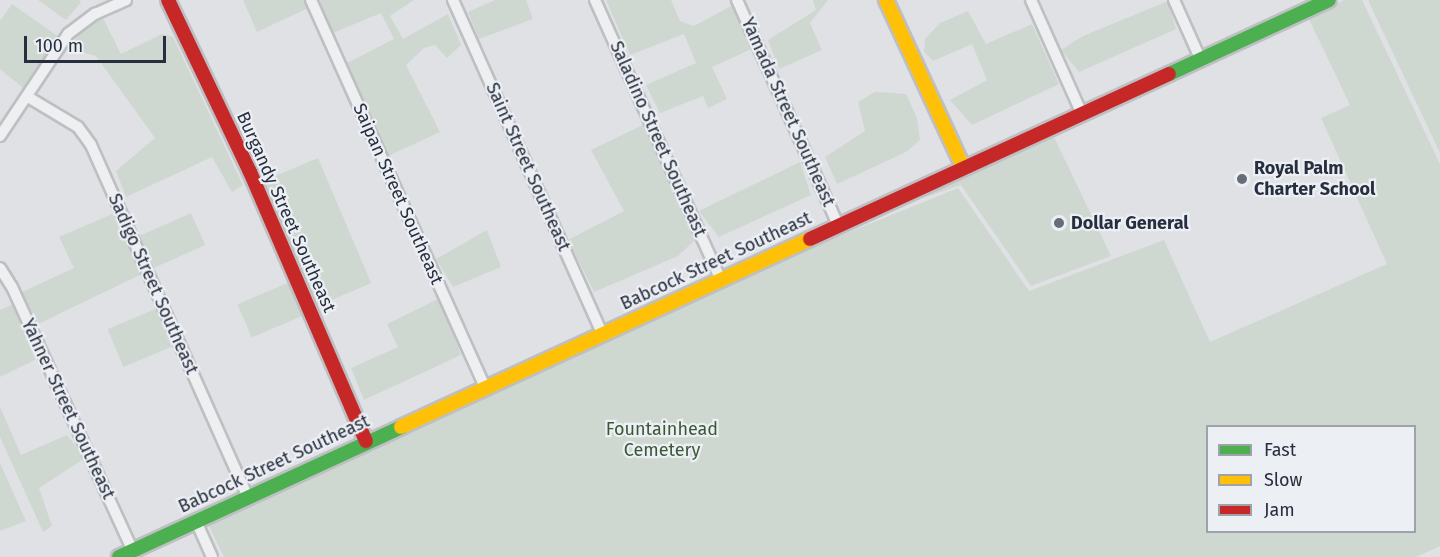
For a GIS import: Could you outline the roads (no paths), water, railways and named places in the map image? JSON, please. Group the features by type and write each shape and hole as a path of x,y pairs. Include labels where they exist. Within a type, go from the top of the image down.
{"main road":[{"name":"Burgandy Street Southeast","path":"168,0 250,172 366,441"},
{"path":"886,0 963,166"},
{"name":"Babcock Street Southeast","path":"119,557 1321,2"}],"street":[{"path":"0,136 78,25 126,0"},
{"name":"Saipan Street Southeast","path":"311,0 485,388"},
{"name":"Saint Street Southeast","path":"453,0 602,333"},
{"name":"Saladino Street Southeast","path":"595,0 720,278"},
{"name":"Yamada Street Southeast","path":"737,0 838,225"},
{"path":"1031,0 1081,112"},
{"path":"1174,0 1200,58"},
{"name":"Sadigo Street Southeast","path":"28,97 78,127 91,145 248,496"},
{"name":"Yahner Street Southeast","path":"0,268 12,287 133,551"},
{"path":"196,521 212,557"}],"place":[{"name":"Royal Palm Charter School","path":"1242,179"},
{"name":"Dollar General","path":"1059,223"}],"park label":[{"name":"Fountainhead Cemetery","path":"662,440"}]}
